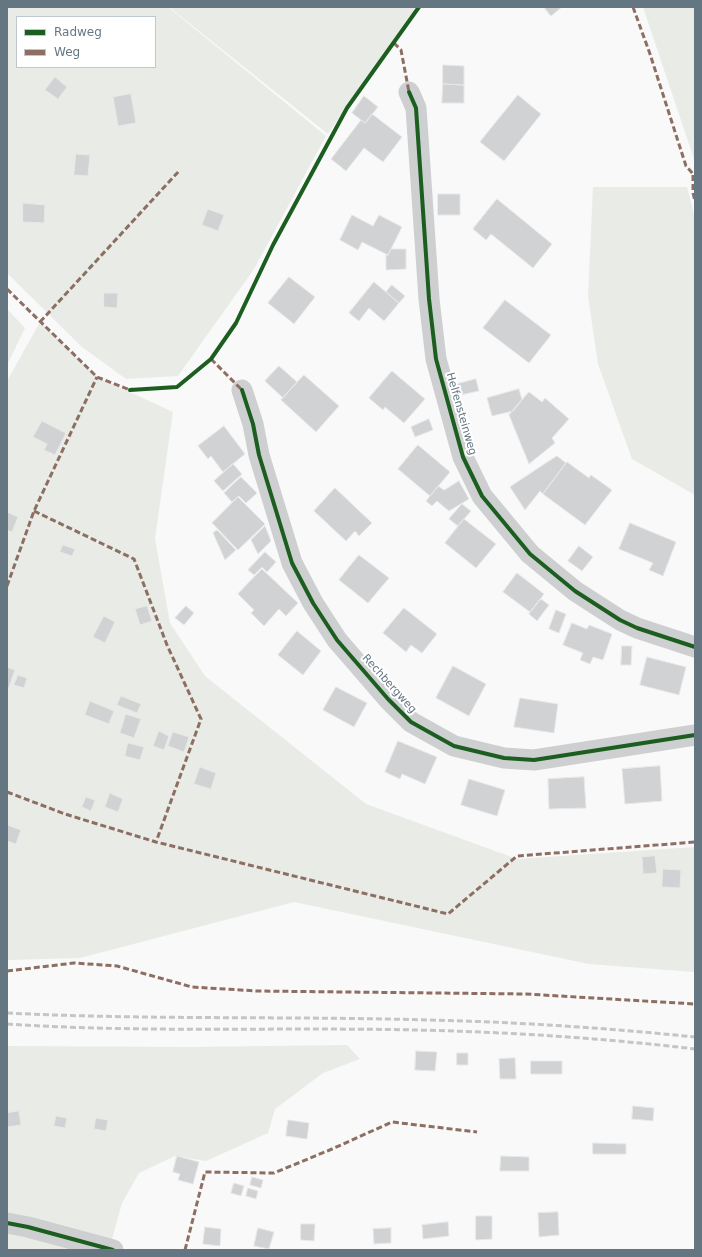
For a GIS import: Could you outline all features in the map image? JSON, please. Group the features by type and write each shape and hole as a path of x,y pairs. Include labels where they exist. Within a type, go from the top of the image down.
{"street":[{"name":"Helfensteinweg","path":"409,92 416,108 430,299 436,359 463,456 482,496 530,554 576,591 620,620 645,631 695,647"},
{"name":"Rechbergweg","path":"242,390 253,424 259,454 292,563 313,603 337,640 388,699 411,722 454,746 491,756 534,760 695,734"},
{"path":"7,1224 28,1227 113,1250"}],"shaded area":[{"path":"7,7 168,7 326,136 254,269 178,376 126,379 82,347 7,273"},
{"path":"169,7 416,7 328,134"},
{"path":"643,7 695,7 695,162"},
{"path":"593,187 687,187 695,218 695,495 632,459 598,364 588,296"},
{"path":"7,309 25,328 7,365"},
{"path":"40,322 97,377 173,412 155,539 170,623 205,676 366,804 517,859 695,847 695,972 589,964 294,902 80,958 7,960 7,381"},
{"path":"347,1045 360,1059 323,1073 275,1109 268,1133 206,1161 175,1156 139,1173 122,1203 109,1250 7,1250 7,1046 189,1047"}],"building":[{"path":"544,7 562,7 551,16"},
{"path":"443,65 464,66 464,85 443,84"},
{"path":"55,77 67,87 58,99 45,90"},
{"path":"443,84 464,85 464,103 442,103"},
{"path":"131,94 136,123 118,126 113,97"},
{"path":"518,95 541,114 504,161 480,142"},
{"path":"364,96 378,107 365,123 352,113"},
{"path":"372,114 402,137 383,162 364,148 346,171 331,159 361,120 365,123"},
{"path":"76,154 90,155 88,176 74,175"},
{"path":"438,194 460,194 460,215 438,215"},
{"path":"497,199 552,244 533,268 491,234 486,240 473,229"},
{"path":"23,203 45,205 44,223 23,222"},
{"path":"208,209 224,215 218,231 202,225"},
{"path":"352,215 373,226 379,215 402,227 388,255 362,242 358,250 340,240"},
{"path":"391,249 406,249 406,269 386,270 386,255 388,255"},
{"path":"289,277 315,297 294,324 268,303"},
{"path":"374,282 399,303 384,321 369,308 359,321 349,313"},
{"path":"392,285 405,296 399,303 386,292"},
{"path":"104,293 118,293 117,308 104,307"},
{"path":"505,300 551,335 529,363 483,328"},
{"path":"279,366 297,382 283,398 265,381"},
{"path":"392,371 425,399 404,423 385,407 383,410 369,398"},
{"path":"304,375 339,406 316,432 281,400"},
{"path":"476,379 479,391 460,395 457,384"},
{"path":"519,389 522,400 513,411 492,416 487,398"},
{"path":"529,392 542,402 545,398 569,419 552,438 555,443 529,464 509,415"},
{"path":"429,419 433,430 415,437 411,427"},
{"path":"42,421 66,433 55,455 44,450 47,444 33,437"},
{"path":"224,426 245,454 223,472 211,456 208,459 198,446"},
{"path":"418,445 450,472 430,496 398,469"},
{"path":"557,456 566,463 543,494 540,491 525,510 510,487"},
{"path":"567,462 589,478 591,475 612,490 585,525 543,494"},
{"path":"233,464 242,474 223,491 214,481"},
{"path":"241,477 257,493 246,503 239,496 232,502 224,493"},
{"path":"459,481 469,499 449,511 437,501 432,506 426,501 438,486 444,490"},
{"path":"335,488 372,523 359,536 355,531 346,541 314,511"},
{"path":"238,497 265,524 238,550 212,523"},
{"path":"462,504 471,511 458,526 449,519"},
{"path":"7,512 18,517 12,532 7,530"},
{"path":"464,519 496,544 476,568 445,543"},
{"path":"630,523 676,542 663,576 649,570 653,563 619,549"},
{"path":"265,526 271,541 258,554 251,540"},
{"path":"217,530 236,550 225,560 213,533"},
{"path":"63,545 75,549 72,556 60,552"},
{"path":"579,546 593,557 582,571 568,561"},
{"path":"265,552 276,562 267,572 262,567 254,575 248,570"},
{"path":"359,555 389,578 368,603 339,580"},
{"path":"262,569 298,603 286,616 279,609 264,626 251,613 254,610 238,594"},
{"path":"517,573 544,594 530,612 503,592"},
{"path":"541,599 549,605 537,621 529,614"},
{"path":"147,606 152,621 140,625 135,609"},
{"path":"186,606 194,613 184,625 175,618"},
{"path":"404,608 437,634 422,653 411,645 406,652 383,633"},
{"path":"556,610 566,614 559,633 549,629"},
{"path":"104,616 115,622 105,643 93,637"},
{"path":"572,623 587,629 589,625 612,634 603,660 593,657 590,664 580,660 583,653 563,645"},
{"path":"297,631 321,651 303,675 278,655"},
{"path":"622,646 632,646 631,665 621,665"},
{"path":"647,657 686,667 679,695 640,685"},
{"path":"453,666 486,684 469,716 436,698"},
{"path":"7,667 15,670 7,693"},
{"path":"18,675 27,678 24,688 14,685"},
{"path":"336,687 367,703 354,727 323,710"},
{"path":"121,696 141,704 137,713 117,705"},
{"path":"520,698 558,704 554,733 514,727"},
{"path":"90,701 114,711 109,724 85,715"},
{"path":"126,714 141,719 134,738 120,733"},
{"path":"159,731 169,736 164,750 153,746"},
{"path":"173,732 189,737 184,752 168,746"},
{"path":"398,741 437,757 425,784 402,774 400,779 385,772"},
{"path":"128,743 144,747 140,760 125,756"},
{"path":"660,766 662,801 625,804 622,769"},
{"path":"200,767 216,773 211,789 194,784"},
{"path":"584,777 586,808 549,809 548,779"},
{"path":"469,779 505,790 497,816 461,805"},
{"path":"110,793 123,799 118,812 105,807"},
{"path":"86,797 95,800 91,811 82,807"},
{"path":"7,825 21,830 16,844 7,841"},
{"path":"655,856 657,873 643,874 642,857"},
{"path":"663,869 681,870 680,888 662,887"},
{"path":"416,1051 437,1052 435,1071 415,1070"},
{"path":"457,1053 468,1053 468,1065 457,1065"},
{"path":"515,1058 516,1079 500,1079 499,1059"},
{"path":"531,1061 562,1061 562,1074 531,1074"},
{"path":"633,1106 654,1108 653,1121 632,1119"},
{"path":"19,1111 21,1125 7,1127 7,1113"},
{"path":"56,1116 67,1118 65,1128 54,1126"},
{"path":"96,1118 108,1120 106,1131 94,1129"},
{"path":"288,1120 309,1123 307,1139 286,1136"},
{"path":"593,1143 626,1144 626,1154 593,1154"},
{"path":"177,1156 199,1162 193,1184 178,1180 180,1174 173,1172"},
{"path":"501,1156 529,1157 529,1171 500,1171"},
{"path":"252,1177 263,1180 261,1188 250,1185"},
{"path":"234,1183 244,1186 241,1196 231,1193"},
{"path":"248,1188 258,1191 256,1199 246,1196"},
{"path":"558,1212 559,1235 539,1237 538,1213"},
{"path":"476,1216 492,1216 492,1239 476,1240"},
{"path":"448,1222 449,1236 423,1239 422,1225"},
{"path":"301,1224 315,1224 314,1241 301,1240"},
{"path":"205,1227 221,1229 220,1246 203,1244"},
{"path":"258,1228 274,1232 269,1249 254,1246"},
{"path":"391,1228 391,1243 374,1244 373,1229"}],"railway":[{"path":"7,1013 496,1022 695,1037"},
{"path":"7,1024 58,1027 160,1029 364,1029 450,1031 590,1039 695,1049"}],"marked path":[{"path":"633,7 650,54 686,166 695,176"},
{"path":"394,43 401,50 409,92"},
{"path":"40,322 179,171"},
{"path":"693,175 693,193 695,201"},
{"path":"7,289 97,377 130,390 133,389"},
{"path":"211,359 242,390"},
{"path":"7,586 34,511 97,377"},
{"path":"34,511 134,559 167,645 201,719 156,842"},
{"path":"7,792 65,814 156,842 448,914 517,856 695,842"},
{"path":"7,971 74,963 117,966 192,987 257,991 526,994 695,1004"},
{"path":"185,1250 205,1172 274,1173 392,1122 477,1132"}],"cycle path":[{"path":"130,390 177,387 211,359 236,323 273,245 347,108 419,7"},
{"path":"409,92 416,108 429,299 436,359 463,457 482,496 530,554 575,591 620,620 637,628 695,647"},
{"path":"242,390 253,424 259,455 292,563 313,603 337,640 388,699 411,722 454,746 504,758 534,760 695,735"},
{"path":"7,1223 28,1227 113,1250"}]}
